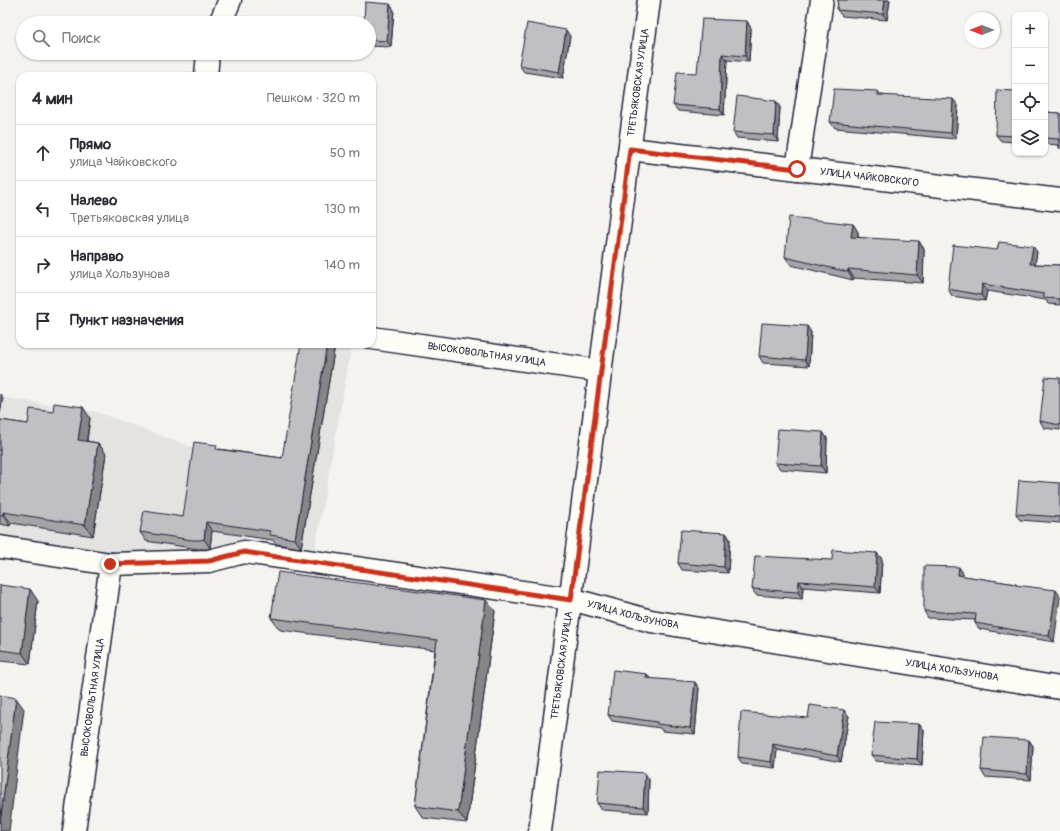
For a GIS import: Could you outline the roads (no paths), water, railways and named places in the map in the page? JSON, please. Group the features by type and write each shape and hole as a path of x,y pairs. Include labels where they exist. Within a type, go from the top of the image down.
{"street":[{"path":"223,16 230,0"},
{"name":"ТРЕТЬЯКОВСКАЯ УЛИЦА","path":"540,831 649,0"},
{"path":"797,169 822,0"},
{"path":"206,72 207,60"},
{"name":"УЛИЦА ЧАЙКОВСКОГО","path":"630,149 1060,200"},
{"name":"ВЫСОКОВОЛЬТНАЯ УЛИЦА","path":"376,339 601,371"},
{"name":"УЛИЦА ХОЛЬЗУНОВА","path":"0,547 110,564 209,561 244,552 571,600 651,621 1060,688"},
{"name":"ВЫСОКОВОЛЬТНАЯ УЛИЦА","path":"74,831 110,564"}]}
